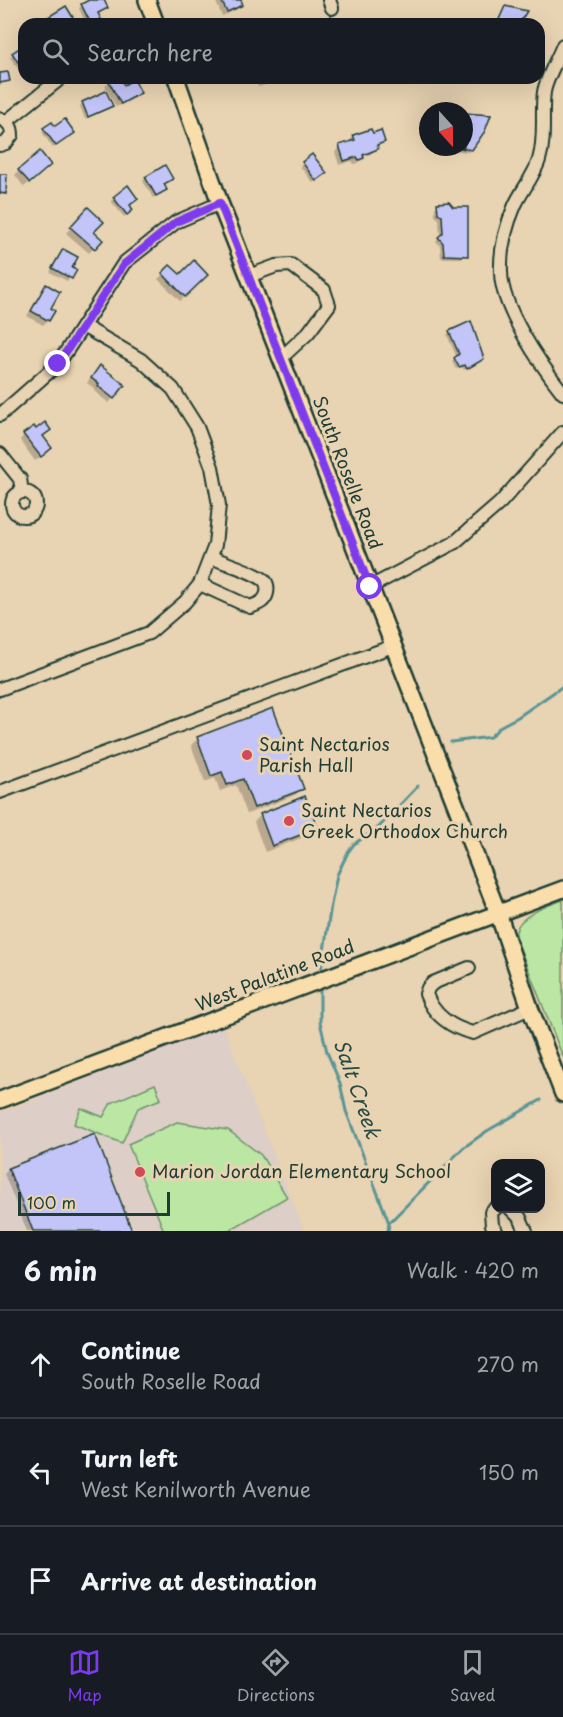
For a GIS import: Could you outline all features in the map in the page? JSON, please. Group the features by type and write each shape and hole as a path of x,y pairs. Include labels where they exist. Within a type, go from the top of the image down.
{"main road":[{"path":"147,0 154,18"},
{"name":"South Roselle Road","path":"178,84 220,203 498,914 530,1008 563,1094"},
{"name":"West Palatine Road","path":"0,1100 563,889"}],"street":[{"path":"563,45 544,91 544,129 539,161 516,204 504,237 500,273 516,322 547,373 563,393"},
{"path":"0,145 6,143 12,135 12,130 3,120 53,84"},
{"path":"0,415 58,364 124,264 176,222 220,203"},
{"path":"249,276 276,266 291,265 324,290 329,305 308,333 281,358"},
{"path":"0,689 149,633 185,602 200,584 215,544 219,505 212,468 197,427 173,389 141,360 83,326"},
{"path":"370,587 454,543 500,503 563,432"},
{"path":"0,454 20,479 22,492"},
{"path":"200,584 250,607 259,604 266,597 268,588 266,582 211,557"},
{"path":"0,792 393,646"},
{"path":"469,968 433,983 426,994 429,1003 450,1025 473,1033 530,1008"},
{"path":"491,1213 492,1225 496,1231"},
{"path":"514,1213 520,1218 526,1231"}],"shaded area":[{"name":"Marion Jordan Elementary School","path":"223,1026 304,1231 0,1231 0,1113"}],"green space":[{"path":"563,900 563,1057 519,946 516,932 518,926 528,916"},
{"path":"155,1084 161,1099 138,1108 122,1143 74,1124 81,1108 103,1117 111,1103"},
{"path":"177,1122 228,1130 261,1155 287,1197 228,1231 164,1231 128,1144"}],"building":[{"path":"89,0 104,0 108,8 98,13 100,18 88,18 81,4"},
{"path":"221,0 241,0 243,5 227,12"},
{"path":"66,6 73,18 46,18"},
{"path":"505,6 527,11 523,18 500,18"},
{"path":"18,49 18,62 12,53"},
{"path":"8,72 10,81 0,83 0,73"},
{"path":"110,84 136,84 141,93 121,104"},
{"path":"106,91 113,106 88,117 82,102"},
{"path":"473,114 491,115 485,131 473,149"},
{"path":"65,119 75,133 56,146 43,128 52,122 55,126"},
{"path":"371,129 373,133 381,130 385,142 377,145 378,149 363,155 364,158 359,160 357,157 344,161 339,145 355,140 353,135"},
{"path":"40,151 51,165 30,183 18,170"},
{"path":"312,154 327,173 316,181 302,162"},
{"path":"165,165 173,179 164,184 167,190 156,196 145,177"},
{"path":"0,174 7,174 6,194 0,193"},
{"path":"128,185 138,199 130,205 133,210 127,215 113,197"},
{"path":"449,202 453,207 468,207 468,256 444,255 443,243 438,237 443,233 442,216 438,213 437,203"},
{"path":"88,207 104,222 94,232 103,240 95,249 70,227"},
{"path":"63,249 78,257 72,268 77,270 72,279 52,268"},
{"path":"194,260 208,275 185,297 162,273 170,265 180,274"},
{"path":"46,284 60,292 51,308 55,311 49,321 31,311"},
{"path":"471,321 484,359 467,369 465,365 459,367 454,358 459,354 449,331"},
{"path":"100,365 125,385 114,399 91,378"},
{"path":"45,422 51,430 43,436 52,448 41,457 23,434 34,426 36,429"},
{"name":"Saint Nectarios Parish Hall","path":"273,708 304,789 254,808 243,779 227,785 222,772 211,776 197,737"},
{"name":"Saint Nectarios Greek Orthodox Church","path":"305,796 318,828 272,846 260,814"},
{"path":"95,1134 132,1231 33,1231 8,1168"}],"waterway":[{"name":"Salt Creek","path":"451,742 490,737 501,726 563,686"},
{"name":"Salt Creek","path":"321,970 337,875 348,852 354,844 379,827 418,786"},
{"name":"Salt Creek","path":"320,989 320,1022 327,1052 340,1083 346,1111 389,1223 388,1231"},
{"path":"389,1223 463,1148 487,1131 541,1100"}],"place":[{"name":"Saint Nectarios Parish Hall","path":"247,755"},
{"name":"Saint Nectarios Greek Orthodox Church","path":"289,821"},
{"name":"Marion Jordan Elementary School","path":"140,1172"}],"route":[{"path":"58,364 124,264 176,222 220,203 370,587"}]}
